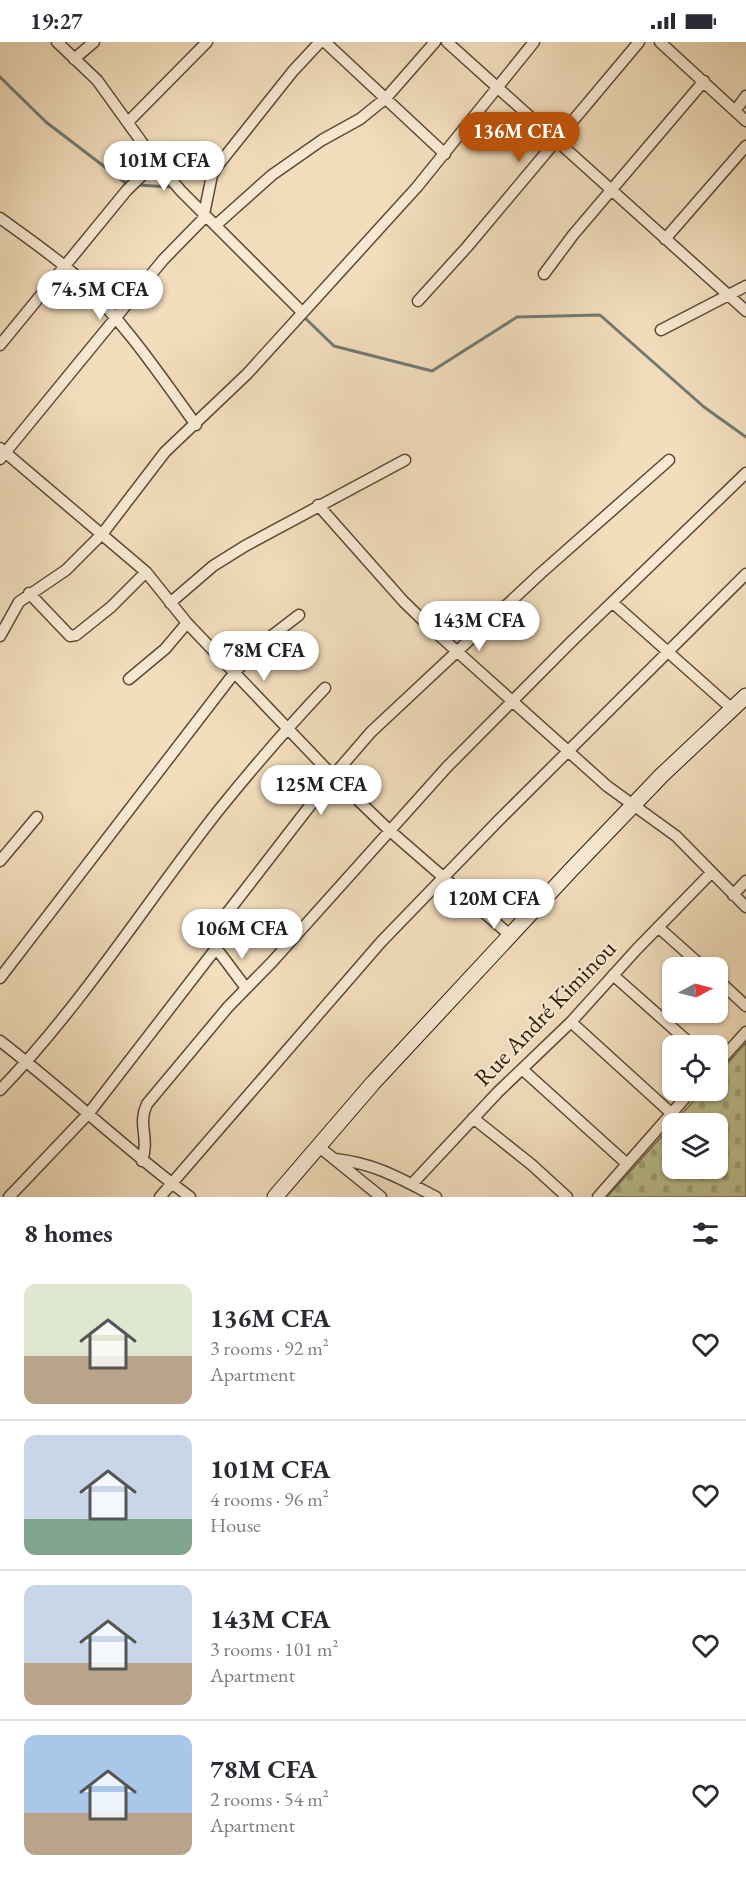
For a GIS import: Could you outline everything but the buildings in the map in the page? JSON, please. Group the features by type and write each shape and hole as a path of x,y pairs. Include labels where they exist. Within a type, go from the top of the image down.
{"street":[{"path":"57,42 97,80 156,162 302,312"},
{"path":"74,60 94,42"},
{"path":"129,122 207,42"},
{"path":"320,42 293,71 219,164 212,175 205,214 115,317 2,453 103,533 146,572 187,623 333,776 389,830 511,936"},
{"path":"326,42 445,154"},
{"path":"216,225 272,175 322,140 360,119 386,98 435,42"},
{"path":"447,42 746,311"},
{"path":"0,636 19,602 66,570 103,533 165,452 196,425 445,154 496,86 534,42"},
{"path":"418,301 468,247 639,42"},
{"path":"660,42 746,120"},
{"path":"544,274 704,81"},
{"path":"735,111 746,96"},
{"path":"665,239 746,146"},
{"path":"0,345 127,190 156,162"},
{"path":"2,224 64,267 115,317 140,346 196,425"},
{"path":"661,330 746,286"},
{"path":"170,603 213,566 318,505 405,460"},
{"path":"9,1197 89,1113 221,942 224,917 333,776 409,693 669,460"},
{"path":"142,1161 147,1148 142,1114 147,1104 246,988 447,767 746,473"},
{"path":"318,505 404,602 457,652 633,807 654,818 676,836 746,907"},
{"path":"29,594 57,625 70,636 76,635 111,607 146,572"},
{"path":"160,1197 374,951 444,877 746,574"},
{"path":"613,603 731,708"},
{"path":"0,978 235,672 265,640 299,615"},
{"path":"129,678 165,649 187,623"},
{"path":"0,1090 27,1062 114,953 218,811 288,728 326,688"},
{"path":"275,1197 318,1146 571,870 731,708 746,696"},
{"path":"0,861 37,817"},
{"name":"Rue André Kiminou","path":"412,1184 473,1119 571,1022 711,873"},
{"path":"733,895 746,881"},
{"path":"658,927 692,957"},
{"path":"216,948 246,988"},
{"path":"613,975 681,1035"},
{"path":"728,990 746,1006"},
{"path":"571,1022 671,1113 682,1101"},
{"path":"728,1052 746,1032"},
{"path":"0,1041 89,1113 142,1161 189,1197"},
{"path":"523,1070 626,1163"},
{"path":"473,1119 532,1165 567,1197"},
{"path":"598,1197 662,1123"},
{"path":"318,1146 381,1197"},
{"path":"335,1159 363,1162 436,1197"}],"green space":[{"path":"746,1043 746,1197 607,1197 662,1136 662,1179 728,1179 728,1113 682,1113 694,1101 728,1101 728,1063"}],"waterway":[{"path":"0,77 46,122 127,184"},
{"path":"137,185 172,187"},
{"path":"304,317 334,346 432,371 517,317 600,315 704,407 746,437"}]}
